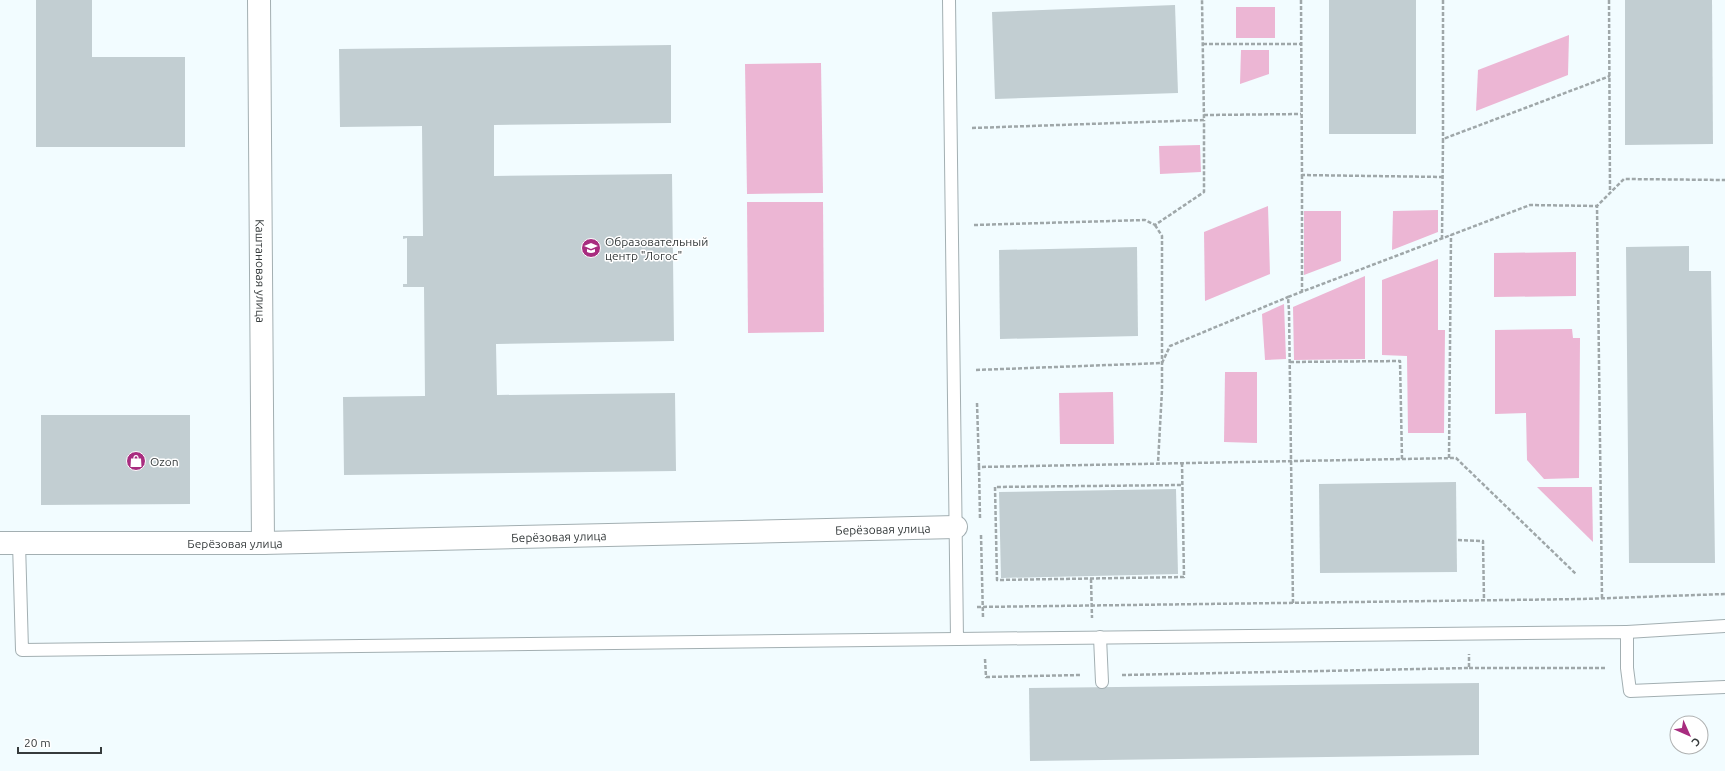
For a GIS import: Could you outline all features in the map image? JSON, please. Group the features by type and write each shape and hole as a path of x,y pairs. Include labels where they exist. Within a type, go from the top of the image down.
{"street":[{"name":"Каштановая улица","path":"259,0 263,543"},
{"name":"Берёзовая улица","path":"10,543 263,543 956,527"}],"lane":[{"path":"949,0 957,639"},
{"path":"10,543 22,650 984,638 1626,632 1725,626"},
{"path":"1626,632 1627,668 1630,691 1725,687"},
{"path":"1096,638 1102,679"}],"path":[{"path":"1155,225 1204,192 1202,0"},
{"path":"1301,0 1302,292"},
{"path":"1442,0 1442,239"},
{"path":"1609,0 1610,192"},
{"path":"1203,44 1301,44"},
{"path":"1443,139 1610,76"},
{"path":"1204,115 1301,114"},
{"path":"972,128 1204,120"},
{"path":"1302,175 1442,176"},
{"path":"1602,598 1597,206 1624,179 1725,180"},
{"path":"1162,363 1170,346 1288,297 1530,205 1597,206"},
{"path":"974,225 1144,220 1155,225 1162,236 1162,363 1158,463"},
{"path":"1449,458 1451,235"},
{"path":"1288,297 1292,461 1293,603"},
{"path":"1290,362 1400,361 1402,459"},
{"path":"976,370 1162,363"},
{"path":"980,521 979,467 1456,458 1576,574"},
{"path":"1182,463 1184,578 997,580 995,487 1182,485"},
{"path":"981,529 986,677 1102,679 1469,668 1627,668"},
{"path":"1458,540 1484,541 1484,600"},
{"path":"1091,579 1092,606 1096,638"},
{"path":"957,608 1602,598 1725,594"},
{"path":"1469,634 1469,668"}],"shaded area":[{"path":"1236,7 1275,7 1275,38 1236,38"},
{"path":"1569,35 1568,75 1476,111 1478,70"},
{"path":"1241,50 1269,50 1269,74 1240,84"},
{"path":"821,63 823,193 747,194 745,64"},
{"path":"1200,145 1201,172 1160,174 1159,146"},
{"path":"747,202 823,202 824,332 748,333"},
{"path":"1268,206 1270,274 1205,301 1204,232"},
{"path":"1438,210 1438,232 1392,250 1393,211"},
{"path":"1304,211 1341,211 1341,261 1304,275"},
{"path":"1576,252 1576,296 1494,297 1494,253"},
{"path":"1438,259 1438,330 1445,330 1444,433 1408,433 1407,356 1382,355 1382,280"},
{"path":"1365,276 1365,359 1294,360 1293,307"},
{"path":"1284,304 1286,359 1265,360 1262,314"},
{"path":"1572,329 1573,338 1580,338 1579,478 1544,479 1527,460 1526,413 1495,414 1495,330"},
{"path":"1225,372 1257,372 1257,443 1224,442"},
{"path":"1113,392 1114,444 1060,444 1059,393"},
{"path":"1537,487 1592,487 1593,542"}],"building":[{"path":"36,0 92,0 92,57 185,57 185,147 36,147"},
{"path":"1329,0 1416,0 1416,134 1329,134"},
{"path":"1625,0 1712,0 1713,144 1625,145"},
{"path":"1175,5 1178,93 995,99 992,12"},
{"path":"671,45 671,123 494,125 494,176 672,174 674,341 496,344 497,395 675,393 676,471 344,475 343,397 425,396 424,287 403,287 403,284 407,284 407,238 403,239 403,236 423,236 422,126 340,127 339,49"},
{"path":"1689,246 1689,271 1711,271 1715,563 1629,563 1626,247"},
{"path":"1137,247 1138,336 1000,339 999,250"},
{"path":"41,415 190,415 190,504 41,505"},
{"path":"1456,482 1457,572 1320,573 1319,484"},
{"path":"1176,489 1178,574 1001,578 999,492"},
{"path":"1479,683 1479,755 1030,761 1029,688"}],"place":[{"name":"Образовательный центр \"Логос\"","path":"591,248"},
{"name":"Ozon","path":"136,461"}]}
